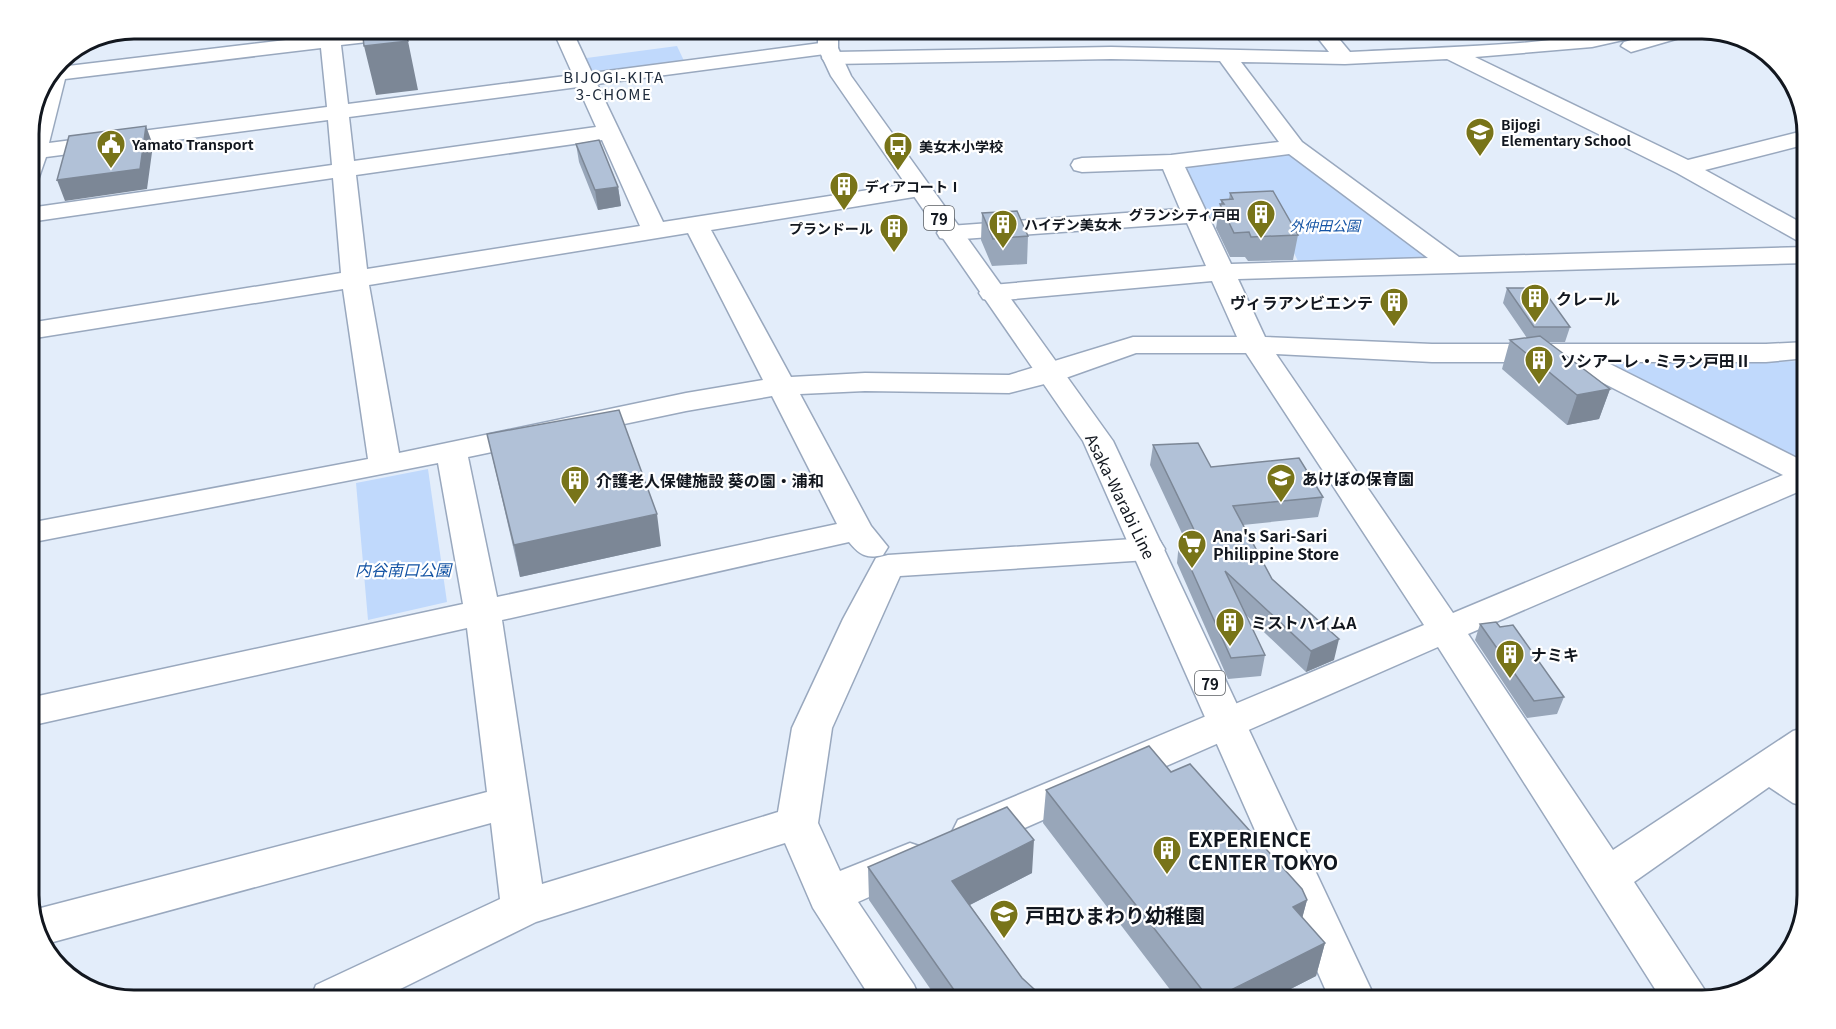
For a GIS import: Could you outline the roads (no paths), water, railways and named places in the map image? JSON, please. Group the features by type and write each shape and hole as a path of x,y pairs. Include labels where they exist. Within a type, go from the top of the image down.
{"street":[{"path":"67,68 291,39"},
{"path":"331,39 346,170 355,279 385,465"},
{"path":"566,39 654,231"},
{"path":"1329,39 1345,58"},
{"path":"1462,53 1533,39"},
{"path":"39,150 584,80 829,45 1345,58 1521,50 1601,39"},
{"path":"1521,50 1585,55 1653,39"},
{"name":"Asaka-Warabi Line","path":"829,45 841,76 949,234 1098,441 1348,990"},
{"path":"1462,53 1685,168 1797,230"},
{"path":"1226,55 1294,147 1453,265"},
{"path":"39,128 51,89"},
{"path":"39,214 608,132"},
{"path":"1685,168 1797,140"},
{"path":"1082,165 1170,162 1294,147"},
{"path":"1170,162 1255,345 1446,630 1680,990"},
{"path":"39,329 920,189"},
{"path":"949,234 1195,215"},
{"path":"696,225 857,530 888,566"},
{"path":"992,293 1222,272 1797,255"},
{"path":"39,531 385,465 686,402 780,386 865,382 1009,384 1050,374 1133,345 1255,345 1432,353 1766,353 1797,351"},
{"path":"1567,353 1797,471"},
{"path":"452,451 483,614 523,908"},
{"path":"829,895 1227,722 1797,480"},
{"path":"39,710 857,530"},
{"path":"888,566 1148,549"},
{"path":"888,566 861,619 813,728 797,823 829,895 891,990"},
{"path":"1606,877 1797,749"},
{"path":"1770,767 1797,785"},
{"path":"44,926 509,802"},
{"path":"354,990 523,908 797,823"}],"place":[{"name":"Bijogi Elementary School","path":"1480,158"},
{"name":"Yamato Transport","path":"111,170"},
{"name":"美女木小学校","path":"898,172"},
{"name":"ディアコートⅠ","path":"844,212"},
{"name":"グランシティ戸田","path":"1261,240"},
{"name":"ハイデン美女木","path":"1003,250"},
{"name":"プランドール","path":"894,254"},
{"name":"クレール","path":"1535,324"},
{"name":"ヴィラアンビエンテ","path":"1394,328"},
{"name":"ソシアーレ・ミラン戸田Ⅱ","path":"1539,386"},
{"name":"あけぼの保育園","path":"1281,504"},
{"name":"介護老人保健施設 葵の園・浦和","path":"575,506"},
{"name":"Ana's Sari-Sari Philippine Store","path":"1192,570"},
{"name":"ミストハイムA","path":"1230,648"},
{"name":"ナミキ","path":"1510,680"},
{"name":"EXPERIENCE CENTER TOKYO","path":"1167,876"},
{"name":"戸田ひまわり幼稚園","path":"1004,940"}],"district":[{"name":"BIJOGI-KITA 3-CHOME","path":"614,84"}],"park label":[{"name":"外仲田公園","path":"1325,225"},
{"name":"内谷南口公園","path":"403,569"}]}
